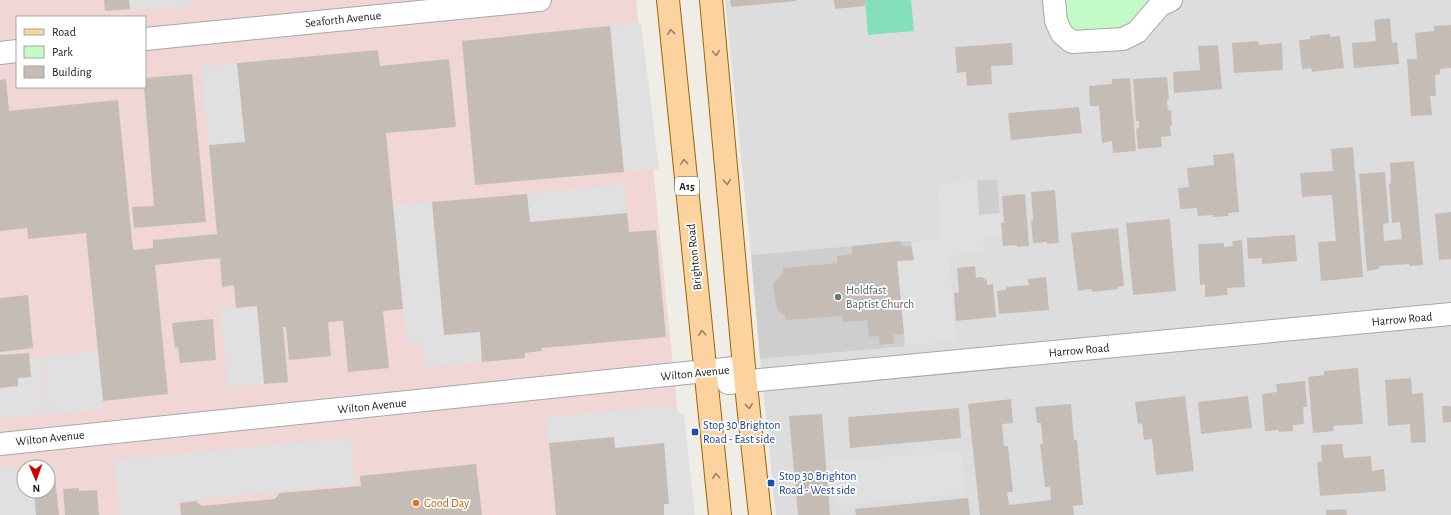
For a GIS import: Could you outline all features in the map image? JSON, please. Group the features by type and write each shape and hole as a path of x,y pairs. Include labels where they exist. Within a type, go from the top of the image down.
{"main road":[{"name":"Brighton Road","path":"668,0 720,515"},
{"path":"711,0 745,375 760,515"}],"street":[{"name":"Seaforth Avenue","path":"146,39 540,0"},
{"path":"1054,0 1056,21 1062,34 1072,42 1123,39 1137,32 1160,5 1170,0"},
{"path":"0,53 16,51"},
{"name":"Harrow Road","path":"706,378 1451,314"},
{"name":"Wilton Avenue","path":"0,444 706,378"}],"shaded area":[{"path":"0,0 636,0 688,515 0,515"},
{"path":"129,0 189,0 190,7 130,9"},
{"path":"725,0 1451,0 1451,515 776,515 760,359 957,342 949,256 984,252 983,238 1002,236 997,179 937,184 941,238 751,255"},
{"path":"641,23 659,169 624,172 610,26"},
{"path":"237,63 245,142 209,145 201,67"},
{"path":"997,179 1002,236 983,238 984,252 949,256 957,342 760,359 751,255 941,238 937,184"},
{"path":"977,180 979,215 1000,213 1002,236 983,238 984,252 949,256 957,342 905,346 897,261 914,260 911,241 941,238 937,184"},
{"path":"624,184 627,213 530,222 527,194"},
{"path":"432,202 444,335 480,332 482,362 425,367 423,342 407,343 393,206"},
{"path":"257,306 264,384 228,387 220,309"},
{"path":"98,351 104,409 50,415 44,357"},
{"path":"43,357 48,414 0,418 0,388 18,386 18,378 31,377 29,358"},
{"path":"668,406 684,415 695,515 664,515 664,504 669,503 664,443 615,448 614,437 549,443 546,417"},
{"path":"350,438 355,484 178,501 179,515 120,515 114,460"},
{"path":"961,451 965,494 836,506 832,461"},
{"path":"16,467 16,499 35,499 36,515 0,515 0,468"}],"green space":[{"path":"865,0 911,0 914,31 868,35"},
{"path":"1064,0 1152,0 1127,27 1115,31 1099,32 1071,29 1066,21"}],"building":[{"path":"104,0 129,0 130,9 105,11"},
{"path":"730,0 796,0 796,1 731,7"},
{"path":"834,0 865,0 865,6 835,9"},
{"path":"1390,18 1392,43 1397,42 1399,64 1354,68 1352,43 1376,41 1374,20"},
{"path":"1451,25 1451,68 1440,69 1440,74 1435,75 1436,96 1430,96 1432,115 1411,116 1407,59 1417,59 1415,33 1434,31 1434,26"},
{"path":"610,26 624,172 475,185 462,41"},
{"path":"1330,34 1330,37 1340,36 1344,68 1312,72 1311,68 1302,69 1299,40 1310,39 1310,36"},
{"path":"1258,41 1259,45 1282,43 1283,70 1234,73 1232,43"},
{"path":"1012,43 1013,65 991,66 992,84 967,86 966,72 957,73 955,47"},
{"path":"1218,45 1222,89 1174,93 1173,72 1200,70 1198,46"},
{"path":"378,50 380,66 449,59 456,127 386,133 403,309 383,311 389,368 348,372 343,321 328,322 331,356 289,360 286,327 283,327 288,382 264,384 257,306 236,308 234,285 222,287 220,258 155,265 168,394 103,401 86,233 28,239 27,228 0,231 0,80 6,79 9,111 118,100 133,250 153,248 153,240 217,234 209,145 245,142 237,63"},
{"path":"192,74 206,222 134,228 132,207 154,206 144,88 146,88 146,78"},
{"path":"1167,77 1169,99 1167,100 1168,111 1171,110 1171,136 1161,137 1162,147 1138,149 1136,129 1139,128 1139,121 1136,121 1133,79"},
{"path":"1130,78 1136,151 1113,153 1112,141 1102,143 1099,106 1090,106 1089,86 1112,84 1112,79"},
{"path":"1079,107 1082,133 1011,140 1008,113"},
{"path":"1353,147 1363,277 1321,281 1318,242 1336,241 1332,195 1302,197 1300,173 1333,171 1331,149"},
{"path":"1234,153 1239,212 1228,213 1229,216 1213,217 1213,215 1198,216 1197,208 1180,209 1178,188 1189,187 1187,168 1214,165 1213,155"},
{"path":"1414,161 1423,265 1409,266 1409,264 1379,266 1379,269 1367,271 1359,174 1385,172 1389,223 1383,224 1384,241 1402,239 1400,222 1392,223 1389,184 1391,183 1390,163"},
{"path":"1055,190 1059,243 1033,243 1031,192"},
{"path":"527,194 530,222 627,213 629,232 656,230 666,337 542,348 541,351 525,353 525,358 482,362 480,332 444,335 432,202"},
{"path":"1025,194 1029,246 1003,246 1001,223 1004,223 1002,196"},
{"path":"1451,212 1451,259 1439,260 1435,214"},
{"path":"1170,219 1176,291 1133,295 1126,223"},
{"path":"1118,228 1124,286 1117,287 1118,289 1092,292 1091,289 1078,291 1071,233"},
{"path":"1295,235 1297,261 1262,264 1262,258 1248,259 1247,238"},
{"path":"1242,240 1245,287 1227,288 1228,295 1205,297 1205,284 1200,285 1198,244 1224,243 1224,247 1233,246 1232,241"},
{"name":"Holdfast Baptist Church","path":"901,241 901,246 911,246 914,260 897,261 904,334 893,335 894,343 880,345 879,336 869,337 867,320 843,322 842,316 785,320 785,316 777,310 773,283 783,273 783,268 837,263 837,256 852,254 852,246"},
{"path":"975,266 976,278 981,277 987,280 987,285 993,284 996,317 956,321 954,293 959,293 957,268"},
{"path":"1046,277 1049,310 999,314 997,291 1006,290 1006,287 1029,285 1028,279"},
{"path":"28,295 33,348 0,352 0,298"},
{"path":"213,319 216,360 180,363 178,347 175,348 172,323"},
{"path":"29,353 31,377 18,378 18,386 0,388 0,355"},
{"path":"1358,368 1363,424 1333,426 1334,431 1313,433 1308,377 1324,375 1324,371"},
{"path":"1411,378 1412,394 1423,393 1426,442 1411,443 1410,424 1388,426 1385,380"},
{"path":"1305,381 1307,407 1303,407 1304,424 1293,425 1293,431 1265,431 1262,394 1277,392 1276,384"},
{"path":"1185,396 1194,471 1156,475 1152,439 1144,440 1142,423 1138,424 1135,402"},
{"path":"1248,396 1252,428 1201,434 1198,402"},
{"path":"1011,399 1013,423 1002,424 1004,446 1008,446 1013,492 1007,492 1009,505 1051,500 1050,487 1045,487 1040,444 1043,444 1041,423 1037,423 1035,407 1071,404 1074,440 1077,440 1083,505 1073,506 1074,515 980,515 968,404"},
{"path":"1442,406 1451,406 1451,422 1443,423"},
{"path":"959,408 961,438 850,448 848,417"},
{"path":"822,414 830,515 798,515 789,416"},
{"path":"614,437 615,448 664,443 669,504 664,504 664,515 556,515 549,443"},
{"path":"1342,444 1344,458 1371,456 1372,471 1384,469 1386,491 1320,496 1317,462 1322,462 1321,445"},
{"path":"476,464 482,515 181,515 180,503 196,501 202,506 275,499 280,493 361,486 360,476"},
{"path":"56,486 59,515 36,515 35,499 56,499"},
{"path":"79,488 79,491 97,490 99,515 65,515 63,489"},
{"path":"968,498 970,515 856,515 855,509"},
{"path":"1346,509 1347,515 1326,515 1326,510"}],"place":[{"name":"Holdfast Baptist Church","path":"838,297"},
{"name":"Stop 30 Brighton Road - East side","path":"695,432"},
{"name":"Stop 30 Brighton Road - West side","path":"771,483"},
{"name":"Good Day","path":"416,503"}]}
